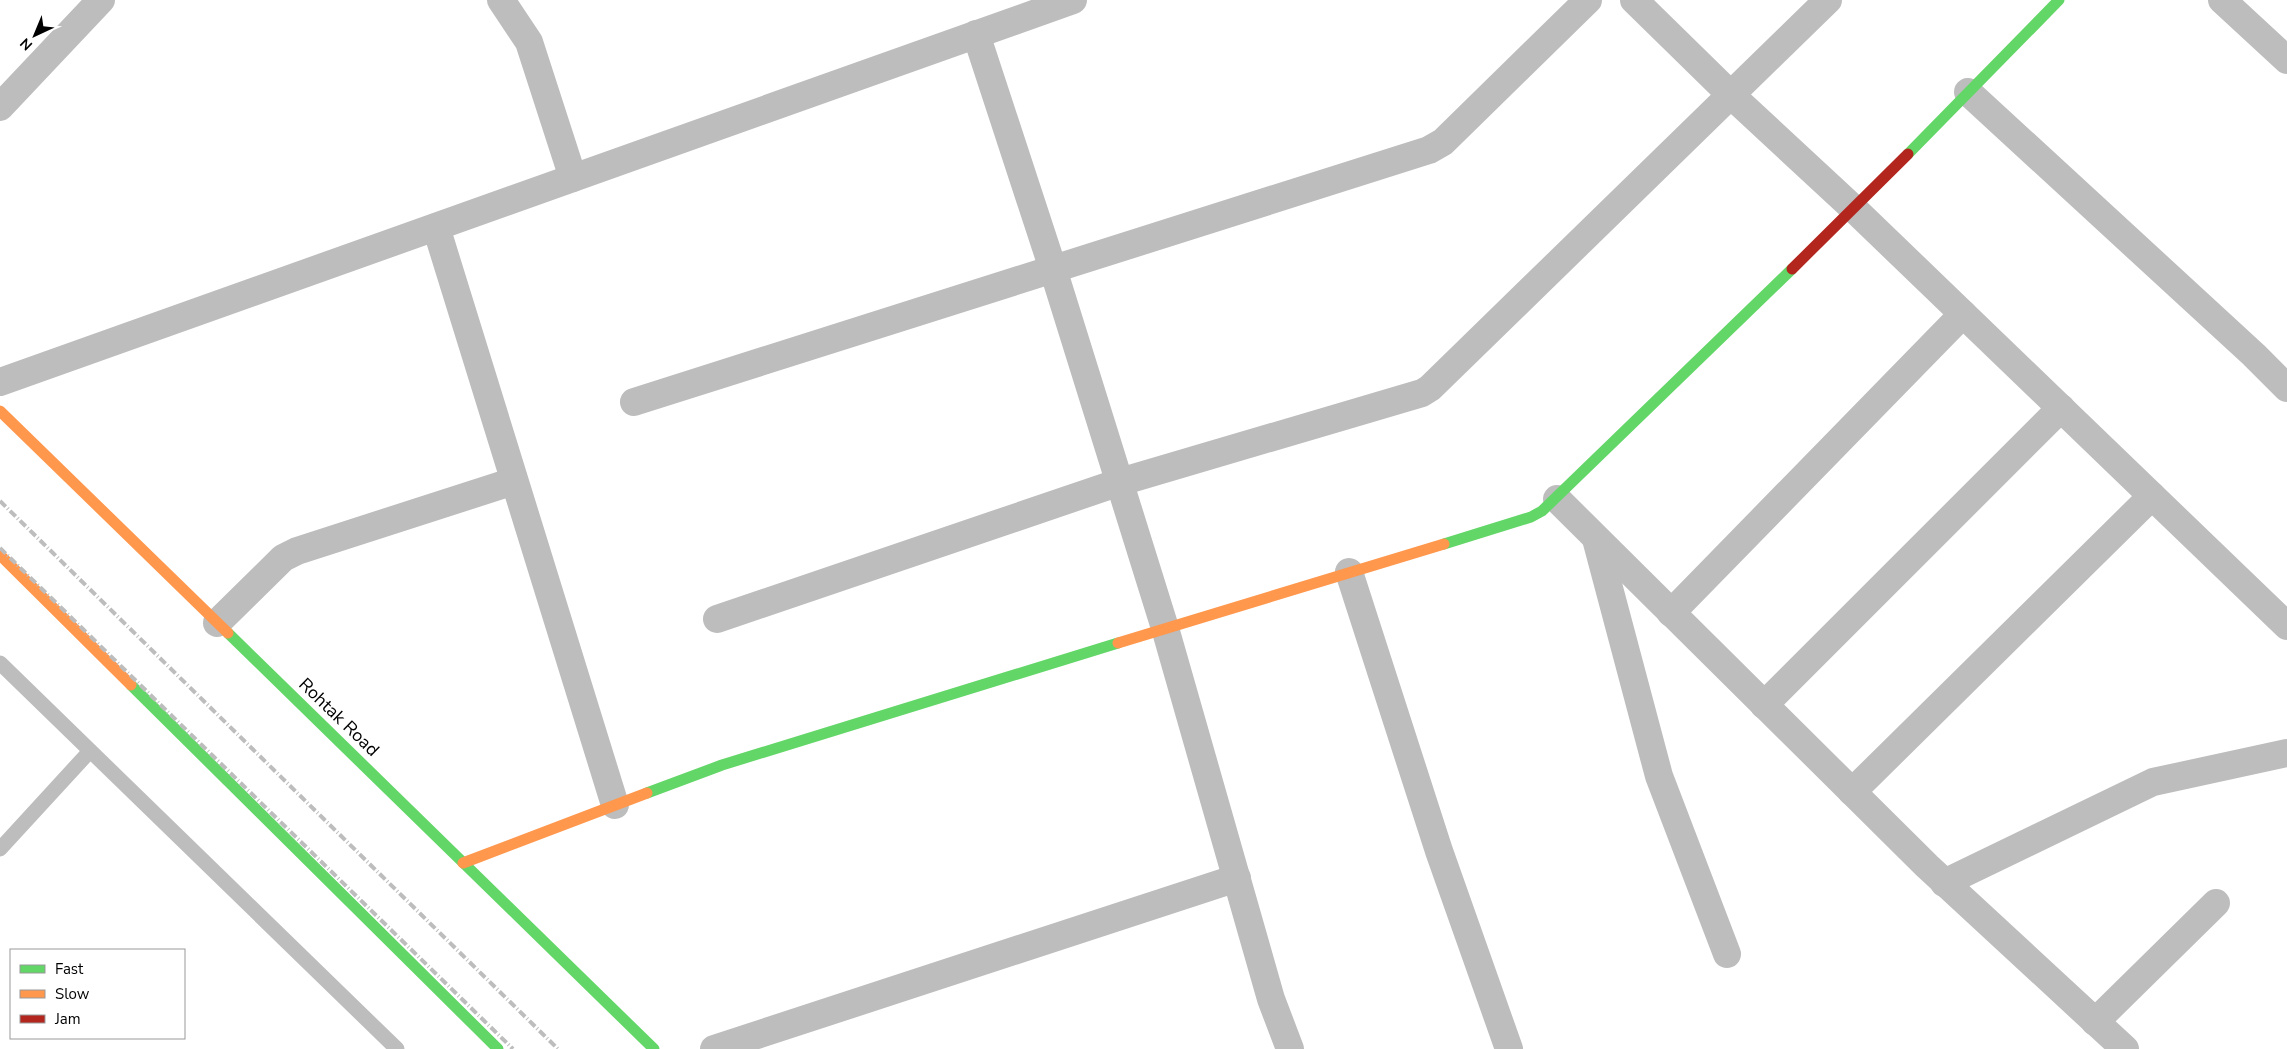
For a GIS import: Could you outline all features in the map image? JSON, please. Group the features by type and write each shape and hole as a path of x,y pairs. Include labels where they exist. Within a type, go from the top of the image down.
{"main road":[{"path":"463,863 722,765 1530,517 1542,511 1557,499 1854,209 2059,0"},
{"name":"Rohtak Road","path":"0,411 654,1049"},
{"path":"0,555 498,1049"}],"street":[{"path":"0,106 101,0"},
{"path":"501,0 528,42 573,178"},
{"path":"0,382 1073,0"},
{"path":"634,402 1429,150 1443,142 1588,0"},
{"path":"1634,0 2287,626"},
{"path":"717,619 1120,482 1412,396 1430,388 1828,0"},
{"path":"2222,0 2287,60"},
{"path":"976,34 1054,269 1120,482 1165,628 1272,1000 1290,1049"},
{"path":"1968,92 2254,355 2287,388"},
{"path":"436,227 615,805"},
{"path":"1671,613 1963,314"},
{"path":"1764,705 2061,408"},
{"path":"217,623 284,558 297,551 514,482"},
{"path":"1852,792 2152,496"},
{"path":"1557,499 1944,882 2125,1049"},
{"path":"1596,537 1659,776 1727,954"},
{"path":"1349,572 1439,851 1509,1049"},
{"path":"1944,882 2153,782 2287,753"},
{"path":"714,1049 1237,878"},
{"path":"2096,1022 2216,903"}],"lane":[{"path":"0,663 397,1049"},
{"path":"0,849 90,751"}],"railway":[{"path":"0,501 558,1049"},
{"path":"0,548 513,1049"}],"traffic: fast":[{"path":"1908,154 2059,0"},
{"path":"1444,544 1531,517 1542,511 1792,269"},
{"path":"228,633 654,1049"},
{"path":"647,793 722,765 1118,643"},
{"path":"131,685 498,1049"}],"traffic: slow":[{"path":"0,411 228,633"},
{"path":"1118,643 1444,544"},
{"path":"0,555 131,685"},
{"path":"463,863 647,793"}],"traffic: jam":[{"path":"1792,269 1908,154"}]}
